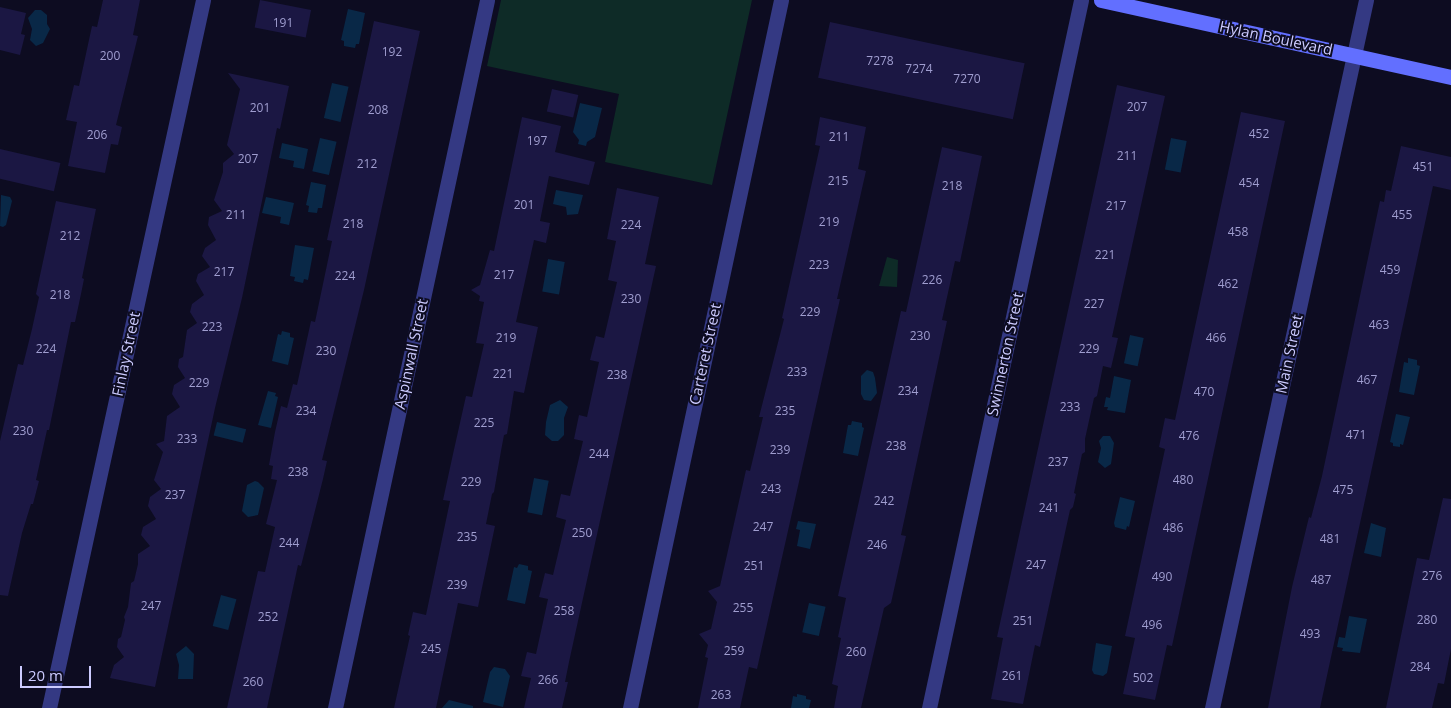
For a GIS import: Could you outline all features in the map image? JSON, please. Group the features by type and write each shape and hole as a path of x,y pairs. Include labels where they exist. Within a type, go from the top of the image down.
{"street":[{"name":"Finlay Street","path":"49,708 203,0"},
{"name":"Aspinwall Street","path":"335,708 487,0"},
{"name":"Carteret Street","path":"630,708 781,0"},
{"name":"Swinnerton Street","path":"929,708 1081,0"},
{"name":"Hylan Boulevard","path":"1101,0 1451,77"},
{"name":"Main Street","path":"1212,708 1366,0"}],"green space":[{"path":"501,0 752,0 712,185 605,162 619,94 487,66"},
{"path":"887,257 898,260 897,287 879,286"}],"water":[{"path":"348,9 365,13 359,44 356,44 355,48 344,46 344,41 341,40"},
{"path":"35,10 41,10 47,15 47,24 50,29 43,43 36,46 30,40 32,29 28,18"},
{"path":"332,83 349,87 340,122 324,118"},
{"path":"580,103 602,108 595,137 587,142 586,146 578,144 579,140 573,132"},
{"path":"320,138 337,142 329,175 312,171"},
{"path":"1171,138 1187,141 1181,172 1165,169"},
{"path":"282,143 308,149 304,169 293,167 294,161 279,158"},
{"path":"311,182 326,185 322,208 318,208 317,213 308,212 309,206 306,205"},
{"path":"556,190 583,195 578,214 567,215 566,207 553,204"},
{"path":"1,195 10,197 12,201 6,225 3,227 0,226"},
{"path":"266,197 294,203 289,225 280,223 281,217 262,213"},
{"path":"295,245 314,248 308,280 304,279 303,283 294,281 295,277 290,276"},
{"path":"548,259 565,262 559,294 542,291"},
{"path":"282,331 290,333 290,337 294,338 288,365 272,361 278,334 281,335"},
{"path":"1130,335 1144,338 1138,366 1124,363"},
{"path":"1408,358 1417,360 1417,365 1420,366 1414,395 1399,392 1404,362 1408,363"},
{"path":"867,370 873,372 877,393 871,401 864,400 861,394 861,376"},
{"path":"1114,376 1131,380 1125,413 1107,410 1108,407 1104,407 1106,397 1110,398"},
{"path":"268,391 276,393 275,396 278,397 271,428 258,425"},
{"path":"560,400 568,407 564,418 564,435 558,441 552,441 545,435 546,422 550,405"},
{"path":"1396,414 1410,417 1403,445 1400,444 1400,447 1393,446 1393,443 1390,442"},
{"path":"852,421 862,423 864,428 858,456 843,453 848,425 851,425"},
{"path":"217,422 246,429 243,443 214,436"},
{"path":"1103,436 1110,436 1114,443 1111,464 1105,468 1098,462 1101,448 1099,441"},
{"path":"534,478 549,481 542,515 527,512"},
{"path":"255,481 264,488 258,515 248,517 242,511 247,485"},
{"path":"1120,497 1135,501 1129,527 1127,526 1126,530 1115,527 1114,523"},
{"path":"798,521 816,524 810,549 797,546 800,530 796,529"},
{"path":"1371,523 1386,528 1381,557 1364,553"},
{"path":"519,564 528,566 528,570 532,571 525,604 507,600 514,567 517,568"},
{"path":"221,595 236,599 228,630 213,626"},
{"path":"809,603 826,607 819,636 802,632"},
{"path":"1349,616 1367,619 1360,653 1342,651 1343,648 1337,647 1339,637 1345,638"},
{"path":"1096,643 1112,646 1107,673 1103,676 1094,674 1092,670"},
{"path":"186,646 194,654 193,679 178,679 179,665 176,654"},
{"path":"494,667 505,669 510,676 503,707 483,702 490,672"},
{"path":"797,694 806,696 806,699 811,700 809,708 791,708 793,696 797,697"},
{"path":"449,700 473,706 473,708 442,708"}],"building":[{"path":"103,0 140,0 133,35 138,36 116,125 122,127 118,145 111,144 105,173 68,166 77,122 66,120 74,85 79,86 92,26 97,27"},
{"path":"260,0 311,10 306,37 255,27"},
{"path":"0,7 26,13 21,34 25,35 20,55 0,50"},
{"path":"374,21 420,31 364,290 322,460 327,461 323,479 301,566 298,565 267,708 227,708 258,571 265,572 275,527 266,524 277,480 271,479 273,466 269,465 275,432 281,406 287,408 293,384 297,385 311,321 315,322 332,241 327,240"},
{"path":"830,22 1025,63 1013,119 818,78"},
{"path":"228,73 289,86 280,129 277,128 242,298 215,408 155,687 110,678 114,665 124,657 117,647 118,639 121,637 125,620 131,583 134,581 138,564 138,554 150,546 141,535 143,527 156,519 148,506 150,497 161,489 154,480 163,452 156,444 164,441 167,416 180,407 172,394 174,385 185,378 178,367 179,359 183,357 187,330 197,323 190,312 192,304 204,295 196,281 198,274 210,267 202,256 205,248 216,240 208,225 209,217 222,211 214,200 223,172 223,163 234,154 227,145 240,89"},
{"path":"1117,85 1165,96 1112,337 1118,338 1111,368 1103,366 1097,396 1094,398 1085,439 1085,452 1082,454 1074,493 1076,494 1073,507 1070,510 1040,647 1035,645 1023,704 991,699 1003,638 997,637"},
{"path":"552,89 578,95 573,117 547,111"},
{"path":"1241,112 1285,121 1172,646 1167,645 1155,700 1123,694 1135,638 1125,636 1165,449 1159,447 1165,418 1175,420"},
{"path":"522,117 561,126 555,152 595,162 589,185 549,176 540,221 550,223 546,243 534,240 516,322 538,327 524,393 514,391 507,434 504,435 486,524 495,526 478,607 458,603 436,708 394,708 410,636 408,635 413,612 426,615 450,501 443,500 466,396 472,397 484,344 476,343 484,302 479,301 480,296 471,290 480,285 490,250 494,251"},
{"path":"820,117 866,127 858,169 866,171 837,299 840,299 757,669 749,667 740,708 698,708 708,658 705,657 708,645 699,634 711,629 717,602 708,591 720,586 746,470 750,471 763,417 759,417 784,319 782,318 820,146 815,145"},
{"path":"1401,146 1451,157 1451,190 1433,186 1320,708 1268,708 1292,587 1309,517 1311,518 1322,476 1380,201 1384,202 1386,190 1391,191"},
{"path":"942,147 982,156 960,262 955,261 942,320 947,321 901,535 906,536 891,603 884,608 861,708 834,708 838,686 832,684 841,638 838,637 846,598 838,596 901,311 906,312"},
{"path":"0,149 60,163 54,191 0,179"},
{"path":"617,188 659,197 645,264 656,266 569,662 565,682 568,682 562,708 524,708 531,678 521,676 527,652 536,654 548,599 539,597 545,573 553,575 566,520 556,517 561,494 570,496 583,441 574,439 579,415 587,417 599,362 590,360 596,336 604,338 617,282 608,280 616,241 607,239"},
{"path":"56,201 96,209 75,322 71,322 49,430 47,430 36,480 39,481 22,533 8,596 0,595 0,441 18,364 23,365 32,329 39,297 36,294"},
{"path":"1443,498 1451,499 1451,649 1444,684 1438,683 1432,708 1386,708 1417,558 1429,560"}]}
